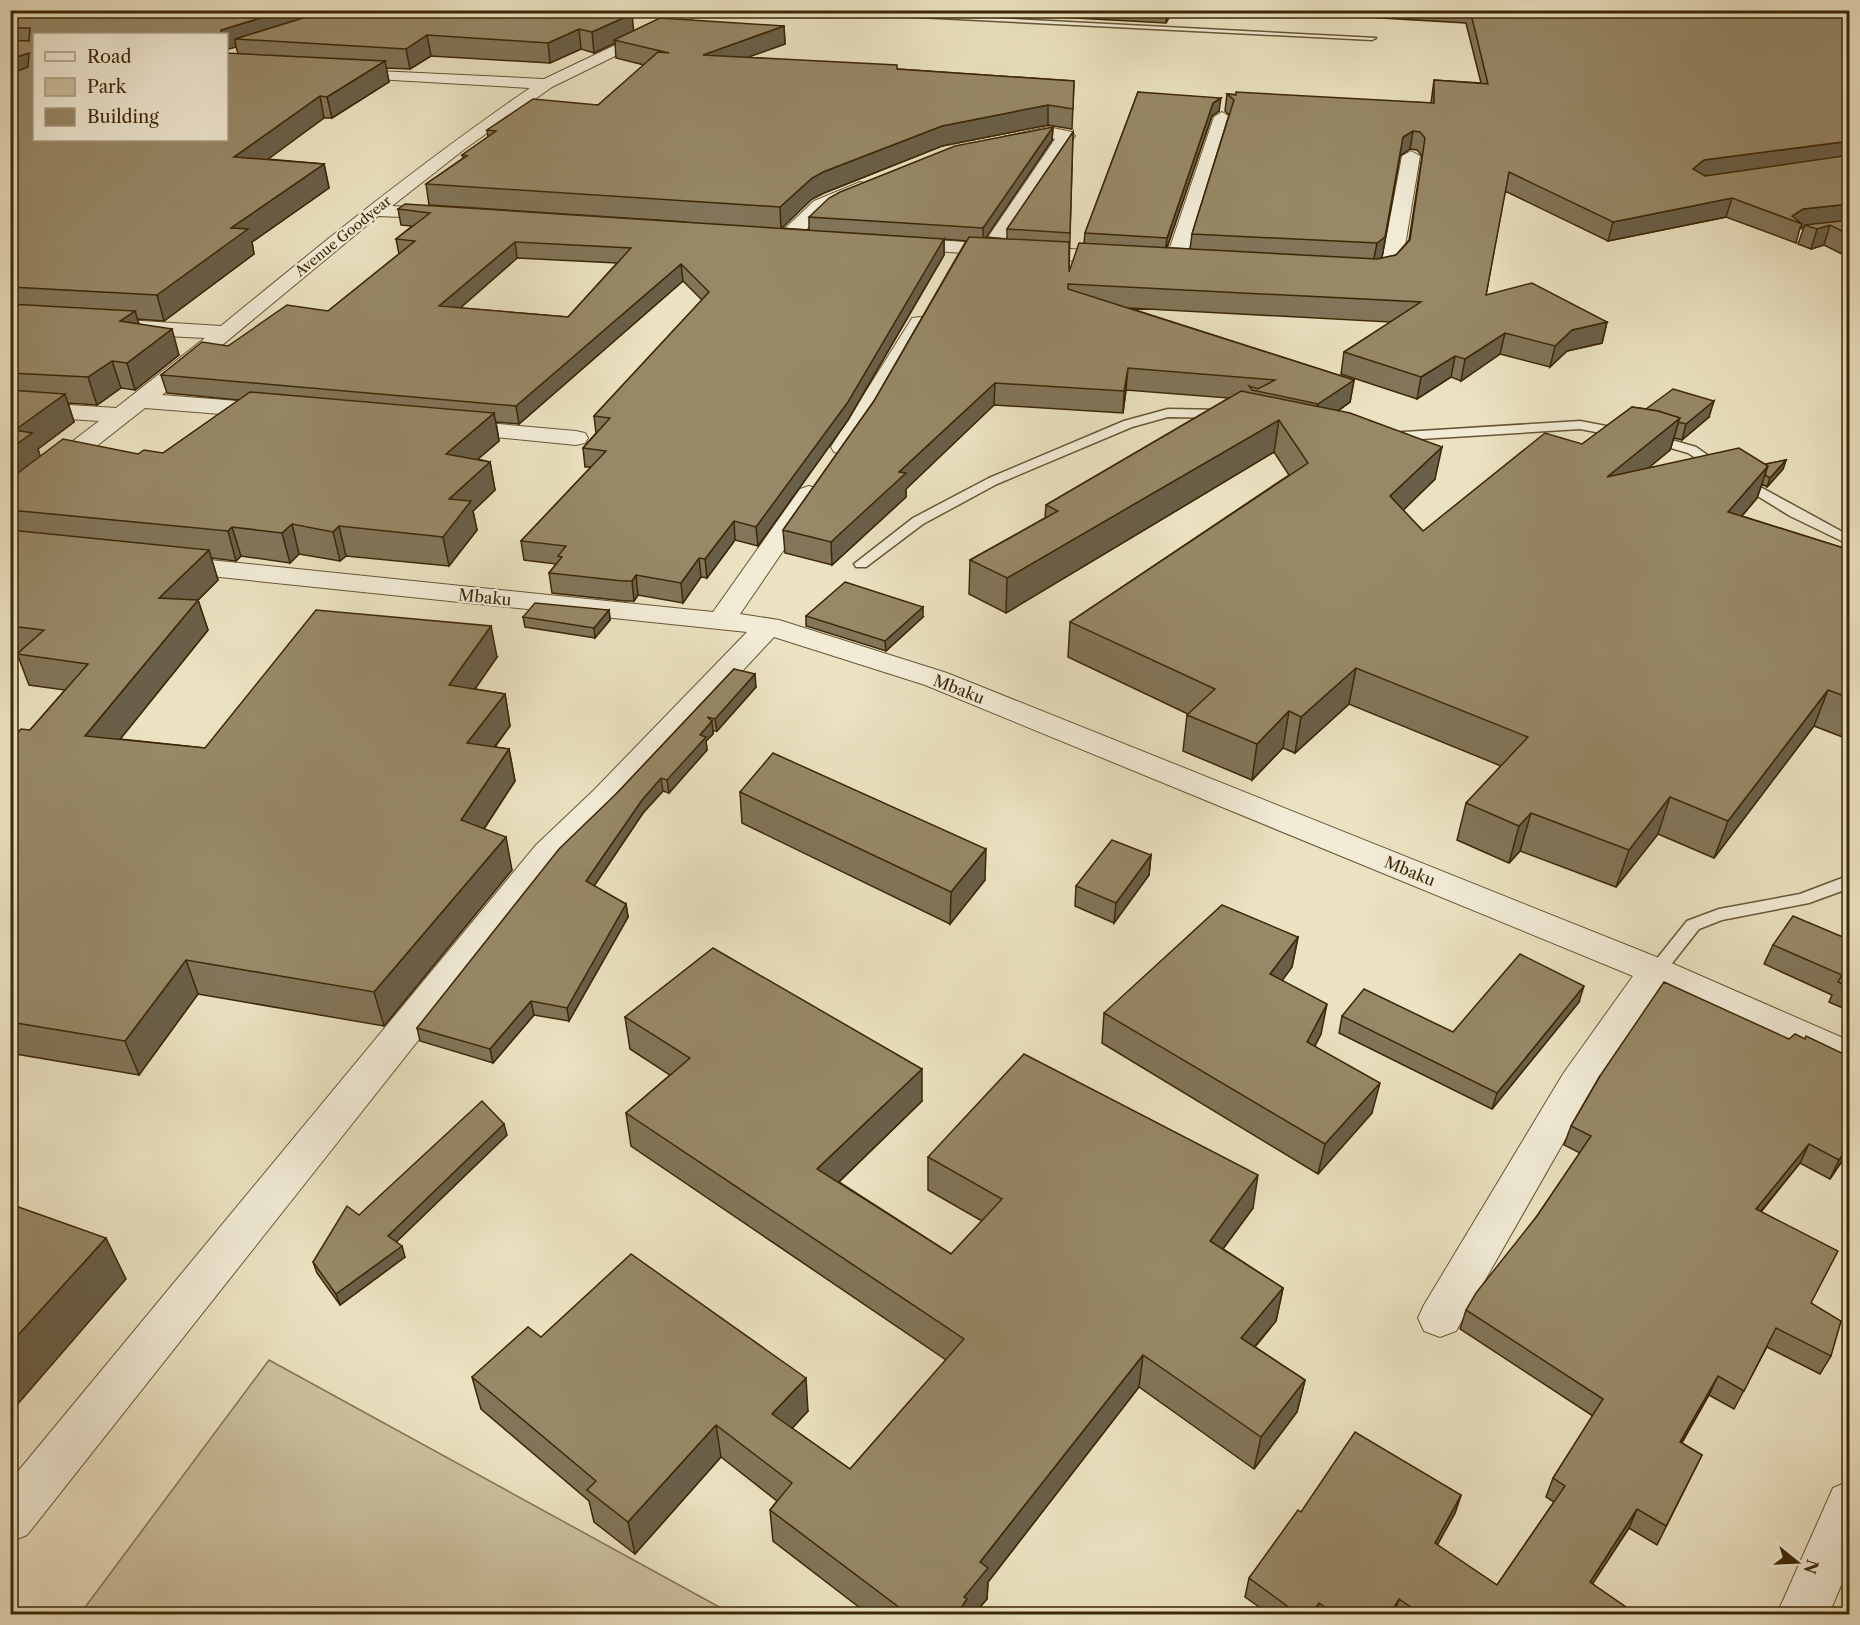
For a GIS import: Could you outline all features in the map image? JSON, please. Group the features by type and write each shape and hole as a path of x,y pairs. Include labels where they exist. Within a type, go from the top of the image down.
{"street":[{"name":"Avenue Goodyear","path":"10,502 226,333 374,210 460,144 546,84 702,10"},
{"path":"321,71 546,84"},
{"path":"1175,262 1222,117"},
{"path":"990,145 1048,132 1066,135 990,249"},
{"path":"1336,270 1374,271 1392,264 1411,156"},
{"path":"788,237 822,205 873,182"},
{"path":"374,210 463,216"},
{"path":"1798,236 1850,230"},
{"path":"764,236 810,238"},
{"path":"879,243 956,257 990,249 1198,263"},
{"path":"721,621 861,422 929,306"},
{"path":"101,326 226,333"},
{"path":"139,400 292,413"},
{"path":"10,408 120,415"},
{"path":"434,426 576,438"},
{"name":"Mbaku","path":"141,561 769,626 936,679 1656,971 1850,1057"},
{"path":"10,1519 548,853 622,781 769,626"},
{"path":"1440,1318 1576,1084 1656,971"},
{"path":"1803,1614 1850,1504"}],"lane":[{"path":"782,10 1372,38"},
{"path":"861,564 918,521 993,481 1128,424 1168,413 1237,416"},
{"path":"1378,437 1580,425 1637,435 1692,450 1795,513 1850,541"},
{"path":"1656,971 1694,925 1719,915 1803,899 1850,881"}],"green space":[{"path":"269,1360 732,1614 80,1614"}],"building":[{"path":"10,10 147,10 145,16 155,15 157,10 287,10 221,30 221,33 33,33 33,141 228,141 228,53 385,61 327,97 320,96 234,157 324,164 231,228 248,229 157,295 10,287 10,74 28,67 29,53 10,59 10,40 29,41 30,28 10,28"},
{"path":"329,10 576,10 632,14 592,32 579,29 548,43 427,35 406,49 235,39"},
{"path":"1470,10 1850,10 1850,141 1704,160 1693,169 1705,176 1850,155 1850,204 1803,209 1792,216 1802,224 1732,198 1613,222 1509,172 1486,295 1532,283 1607,322 1572,330 1555,346 1505,333 1465,359 1455,356 1421,377 1344,352 1421,302 1068,284 1068,289 1354,380 1318,404 1252,390 1249,386 1258,389 1275,380 1128,368 1124,391 995,383 899,472 906,473 831,542 783,530 874,401 969,237 1069,242 1069,272 1079,243 1377,259 1396,255 1410,240 1425,138 1420,132 1413,131 1403,137 1385,237 1377,243 1192,234 1234,100 1227,94 1236,95 1236,92 1434,103 1434,80 1488,84"},
{"path":"660,18 784,26 703,55 897,65 897,69 1074,81 1073,109 1048,105 942,126 823,172 812,178 780,207 426,184 467,156 462,155 496,131 487,130 533,99 598,105 658,52 669,53 614,40"},
{"path":"1138,92 1221,98 1213,103 1167,238 1085,233"},
{"path":"1053,127 983,228 809,217 829,198 840,192 955,146"},
{"path":"1073,132 1070,233 1007,229"},
{"path":"405,204 944,239 848,402 756,527 734,521 705,559 699,558 681,583 636,575 632,581 623,581 549,573 562,557 558,556 566,546 521,541 606,451 583,448 610,418 594,416 709,292 681,264 516,406 161,375 202,342 228,346 287,305 328,311 415,241 396,239 430,213 398,209","holes":["515,242 631,248 568,317 439,306"]},
{"path":"1850,220 1850,235 1830,225 1817,229 1805,225"},
{"path":"10,304 135,311 120,321 172,329 127,363 112,361 88,377 10,373"},
{"path":"1673,389 1714,401 1686,424 1678,422 1680,418 1646,409"},
{"path":"10,390 65,394 15,430 32,433 10,449"},
{"path":"1241,391 1350,413 1442,447 1390,496 1423,531 1545,433 1582,444 1632,407 1658,411 1680,418 1607,477 1739,448 1768,466 1728,512 1850,550 1850,698 1828,690 1728,821 1670,797 1629,850 1531,813 1519,826 1466,803 1528,737 1356,668 1301,717 1289,711 1257,744 1187,715 1215,689 1070,622 1308,463 1279,420 1007,578 970,560 1058,511 1046,505"},
{"path":"250,392 494,413 446,454 490,462 449,499 471,501 443,537 339,526 333,532 292,524 282,533 232,527 228,531 10,510 10,479 63,439 138,454 144,450 163,453"},
{"path":"1786,460 1770,478 1765,475 1768,466 1766,464"},
{"path":"10,530 209,550 159,598 198,600 85,736 205,748 316,610 491,626 449,685 505,694 467,743 509,749 461,820 506,837 374,992 186,960 125,1041 10,1022 10,741 21,729 30,730 88,664 17,654 44,630 10,626"},
{"path":"845,582 923,607 885,641 806,616"},
{"path":"535,603 609,610 594,628 523,617"},
{"path":"734,669 755,674 715,719 707,717 712,721 700,735 706,737 667,780 661,778 642,800 586,881 626,904 567,1008 531,1001 490,1049 417,1028 559,849 618,792"},
{"path":"773,753 986,849 951,892 740,792"},
{"path":"1112,840 1151,855 1116,903 1076,886"},
{"path":"1222,905 1298,937 1270,974 1327,1004 1307,1042 1380,1083 1325,1144 1104,1013"},
{"path":"1793,916 1850,940 1850,987 1838,982 1842,975 1773,945"},
{"path":"713,948 922,1069 817,1169 951,1254 1002,1199 928,1157 1024,1054 1258,1175 1210,1241 1283,1288 1241,1338 1305,1380 1261,1437 1143,1355 980,1562 988,1568 964,1597 967,1599 957,1614 908,1614 770,1510 792,1483 716,1425 628,1522 587,1490 596,1481 472,1377 528,1327 541,1337 631,1254 806,1378 772,1414 850,1469 964,1339 626,1113 690,1058 625,1017"},
{"path":"1520,954 1584,986 1497,1093 1342,1016 1364,989 1453,1032"},
{"path":"1664,982 1789,1039 1795,1034 1805,1039 1806,1036 1850,1057 1850,1145 1839,1160 1809,1144 1756,1209 1838,1251 1811,1303 1841,1321 1831,1356 1776,1328 1744,1391 1718,1376 1680,1442 1702,1455 1666,1526 1637,1509 1590,1582 1636,1614 1421,1614 1399,1599 1390,1614 1335,1614 1319,1603 1311,1614 1298,1614 1249,1578 1298,1510 1301,1512 1355,1432 1461,1495 1435,1543 1497,1585 1565,1486 1553,1478 1603,1399 1466,1310 1476,1293 1537,1216 1591,1136 1571,1126 1600,1076"},
{"path":"482,1101 504,1124 388,1236 402,1246 336,1294 313,1262 347,1206 359,1215"},
{"path":"10,1204 106,1238 10,1344"}]}
